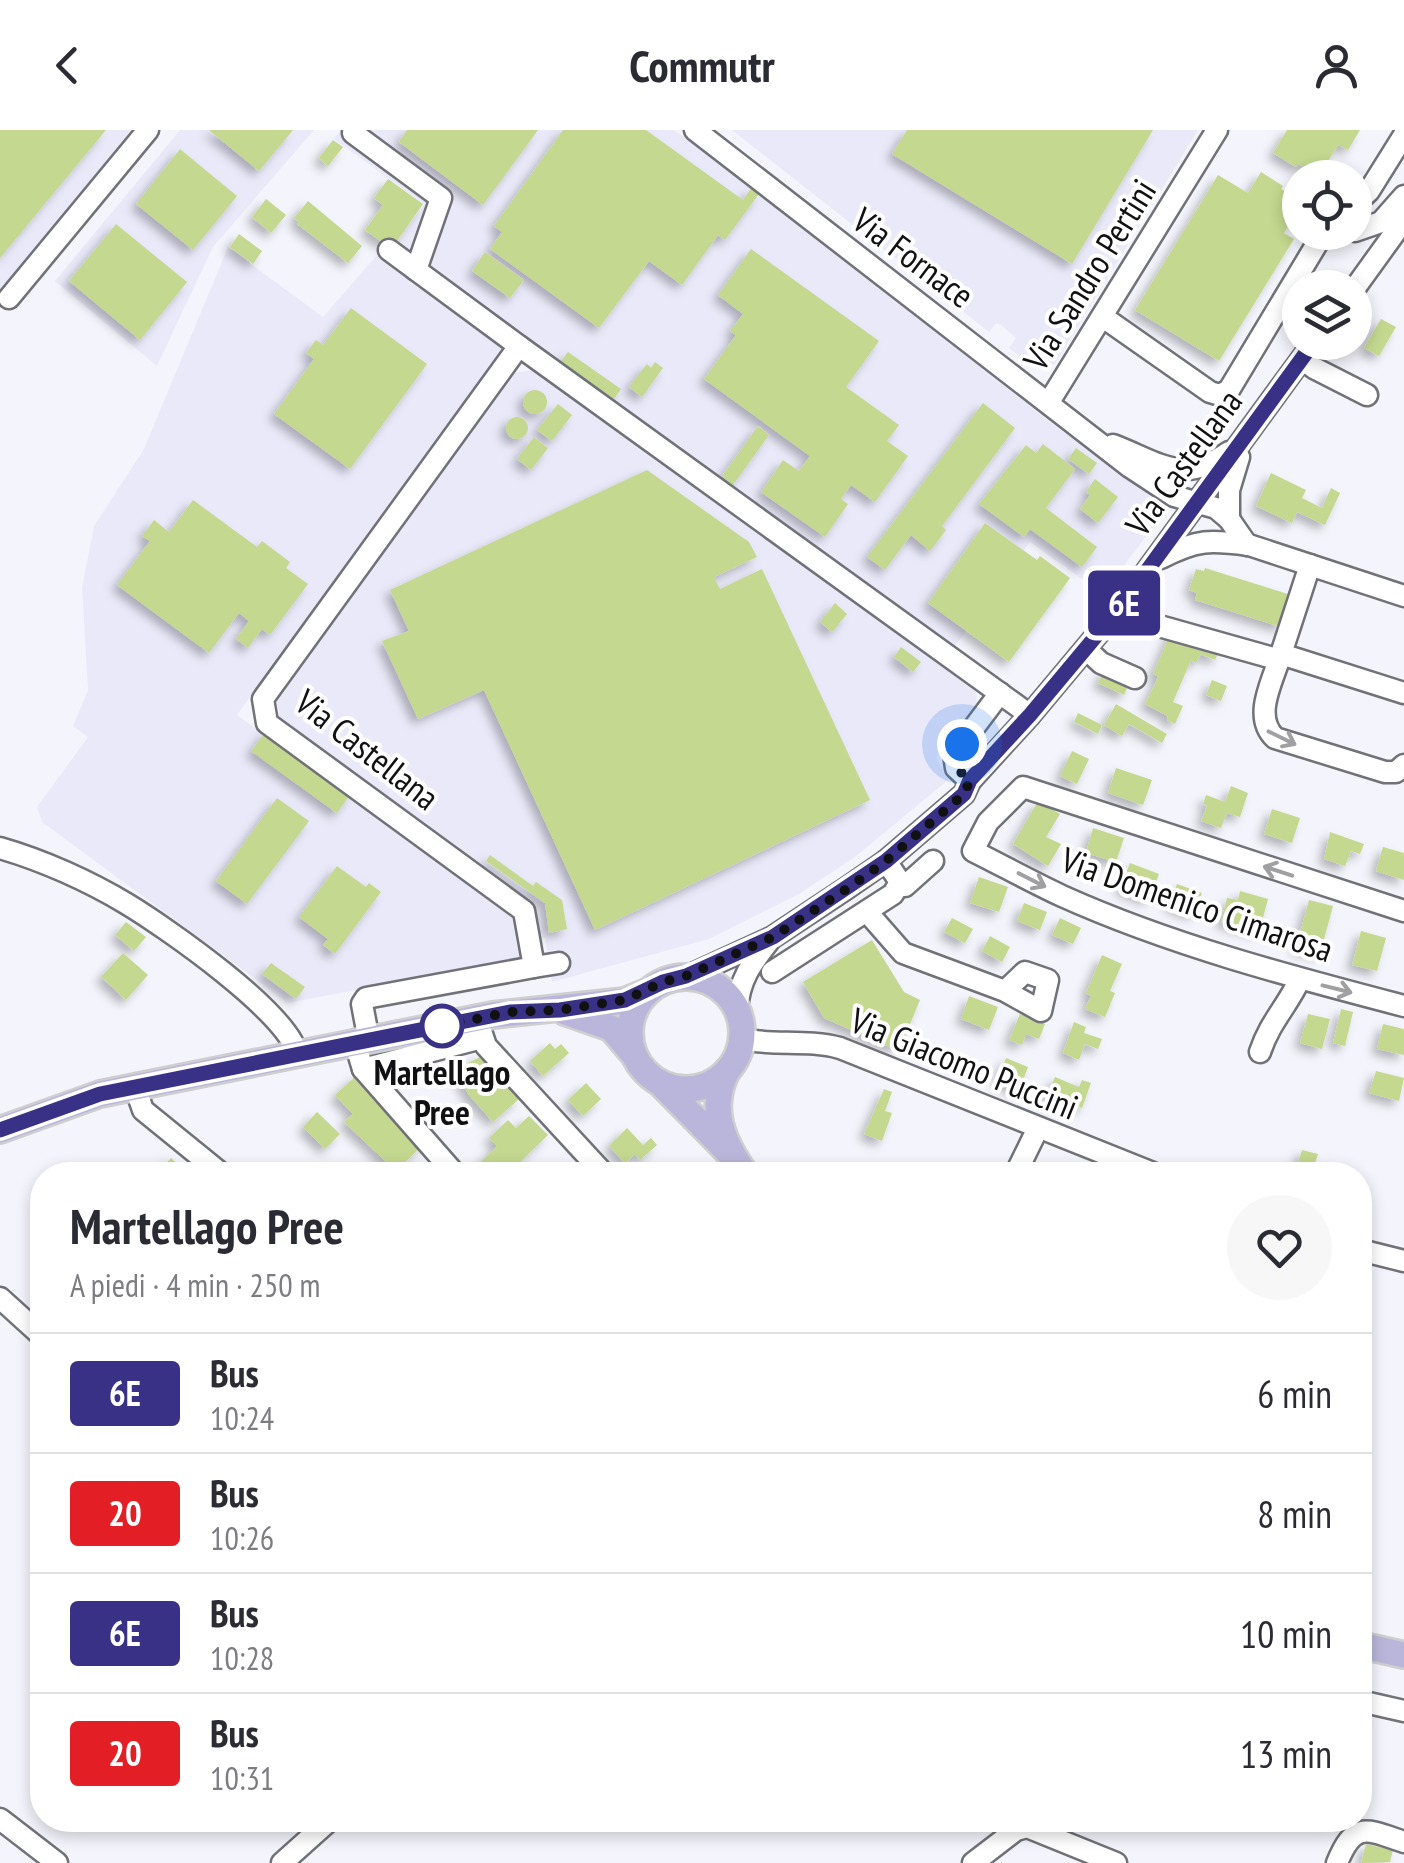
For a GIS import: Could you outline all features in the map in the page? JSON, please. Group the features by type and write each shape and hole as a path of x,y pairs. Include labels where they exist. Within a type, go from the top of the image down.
{"main road":[{"path":"0,1130 100,1094 135,1086 362,1042 480,1028 510,1012 560,1010 625,1000 686,976 716,986 737,1010 742,1040 717,1092 716,1106 738,1162"},
{"path":"634,1055 630,1024 648,992"},
{"path":"560,1010 611,1028 648,1075 672,1088 702,1087 727,1071"},
{"path":"658,1082 736,1162"},
{"path":"1372,1647 1404,1655"}],"street":[{"path":"9,298 148,130"},
{"name":"Via Fornace","path":"694,130 1166,492 1212,505 1230,519"},
{"name":"Via Sandro Pertini","path":"1050,402 1216,130"},
{"path":"353,133 441,198 416,270"},
{"path":"1372,181 1404,135"},
{"path":"1372,209 1378,213 1400,209"},
{"path":"1372,225 1400,209"},
{"path":"1365,270 1400,209"},
{"path":"388,250 1030,715"},
{"path":"1103,317 1210,392 1220,395 1229,390 1313,250"},
{"name":"Via Castellana","path":"518,346 263,698 266,723 524,912 534,966"},
{"name":"Via Castellana","path":"686,976 773,937 886,861 967,788 1122,605 1302,360"},
{"path":"1311,360 1314,368 1367,395"},
{"path":"1237,543 1210,525 1181,471 1211,465 1250,434"},
{"path":"1237,543 1230,519 1230,490 1250,434"},
{"name":"Via Fornace","path":"1092,438 1181,471"},
{"path":"1155,562 1172,521 1166,492"},
{"path":"1155,562 1194,542 1210,539 1237,543 1404,596"},
{"path":"1310,565 1262,715 1265,729 1275,738 1385,772 1396,772 1404,766"},
{"path":"1122,605 1145,622 1404,693"},
{"path":"1086,649 1102,663 1135,678"},
{"path":"988,822 956,768 954,754 1000,693"},
{"name":"Via Domenico Cimarosa","path":"1404,911 1022,787 966,848 1064,896 1300,979 1404,1006"},
{"path":"0,848 53,868 126,904 230,979 280,1021 297,1054"},
{"path":"886,861 899,886"},
{"path":"772,972 868,913 933,861"},
{"path":"868,913 902,953 1004,991"},
{"name":"Via Castellana","path":"737,1010 748,967 773,937"},
{"path":"445,1162 363,1069 362,1004 366,998 559,963"},
{"path":"1260,1052 1269,1024 1287,1007 1300,979"},
{"path":"363,1069 480,1028 486,1046 592,1162"},
{"name":"Via Giacomo Puccini","path":"742,1040 823,1043 840,1048 1125,1162"},
{"path":"135,1086 143,1110 207,1162"},
{"path":"1022,1162 1038,1128"},
{"path":"1372,1253 1404,1262"},
{"path":"0,1298 30,1325"},
{"path":"1372,1704 1404,1711"},
{"path":"0,1819 57,1863"},
{"path":"1372,1831 1404,1842"},
{"path":"282,1863 317,1832"},
{"path":"974,1863 1013,1832"},
{"path":"1037,1832 1116,1863"},
{"path":"1337,1863 1346,1841 1355,1832"}],"shaded area":[{"path":"0,130 132,130 0,289"},
{"path":"180,130 314,130 213,247 157,366 55,281"},
{"path":"341,130 673,130 713,155 1046,419 1147,493 1156,506 1158,520 1103,594 1030,542 953,649 396,243 424,204 334,139"},
{"path":"732,130 1198,130 1055,364 1034,368 1009,348 1016,338 1001,325 996,323 989,332"},
{"path":"228,247 323,317 377,255 504,347 237,715 516,918 522,955 519,959 288,1003 42,822 37,807 88,737 73,726 88,690 82,588 94,526 144,449"},
{"path":"534,370 976,692 977,707 936,757 948,780 855,857 799,894 709,939 552,982 535,907 280,721 277,698 512,373"}],"building":[{"path":"0,130 106,130 0,258"},
{"path":"209,130 293,130 259,171"},
{"path":"407,130 538,130 483,205 399,142"},
{"path":"563,130 646,130 743,200 751,188 759,194 725,240 718,235 682,285 649,261 599,328 490,249 502,232 494,226"},
{"path":"907,130 1153,130 1072,264 892,154"},
{"path":"1287,130 1360,130 1348,150 1338,145 1329,160 1284,160 1273,153"},
{"path":"333,140 343,147 328,166 319,158"},
{"path":"180,149 237,196 193,250 136,204"},
{"path":"1261,172 1282,185 1282,250 1287,250 1219,361 1135,310 1218,175 1248,193"},
{"path":"388,179 423,204 395,244 389,239 386,245 365,230 383,205 374,198"},
{"path":"266,199 286,215 271,233 252,217"},
{"path":"308,201 362,246 348,263 297,224 294,218"},
{"path":"116,224 187,282 140,340 69,281"},
{"path":"239,234 262,251 253,264 230,247"},
{"path":"751,249 879,341 846,387 899,425 887,441 908,456 875,502 851,485 841,499 848,504 825,537 761,492 783,460 799,471 810,456 704,379 736,335 730,331 743,314 718,295"},
{"path":"485,252 524,280 510,298 472,271"},
{"path":"351,308 427,364 350,469 274,414 314,359 306,353 316,340 323,345"},
{"path":"1381,319 1396,327 1379,356 1372,352 1372,334"},
{"path":"568,352 621,389 614,399 561,361"},
{"path":"655,362 663,368 642,397 629,387 647,364 651,368"},
{"path":"535,390 547,402 535,414 523,402"},
{"path":"983,403 1015,428 942,526 946,530 930,551 911,535 885,570 867,557"},
{"path":"558,404 572,415 552,441 537,430"},
{"path":"517,417 525,420 525,436 517,439 509,436 506,428 509,420"},
{"path":"758,426 769,435 733,485 722,476"},
{"path":"534,437 548,448 531,470 517,459"},
{"path":"1043,444 1075,469 1046,508 1097,547 1082,567 1030,529 1024,537 979,504 1026,445 1036,453"},
{"path":"1076,448 1097,463 1089,474 1068,459"},
{"path":"647,470 749,542 757,557 714,577 720,589 762,569 870,800 595,930 484,690 418,719 382,641 409,631 390,590"},
{"path":"1271,473 1306,490 1302,498 1322,508 1331,488 1340,493 1325,525 1297,512 1292,523 1256,506"},
{"path":"1095,479 1118,497 1098,523 1080,509"},
{"path":"193,500 257,547 262,541 290,562 286,568 308,584 270,635 262,629 248,648 236,639 249,621 239,613 209,653 117,585 150,541 142,536 154,520 169,532"},
{"path":"985,523 1070,578 1009,662 928,603"},
{"path":"1205,568 1291,595 1281,627 1195,600 1197,593 1189,590 1196,569"},
{"path":"835,603 847,614 832,632 820,622"},
{"path":"1172,630 1220,649 1215,660 1201,654 1196,663 1191,660 1173,702 1183,706 1175,724 1145,704"},
{"path":"901,647 921,662 913,672 894,657"},
{"path":"1105,669 1130,681 1124,695 1098,683"},
{"path":"1212,680 1227,686 1221,701 1206,695"},
{"path":"1116,704 1167,734 1162,743 1129,724 1122,736 1104,725"},
{"path":"1078,713 1102,725 1098,734 1074,722"},
{"path":"267,730 352,792 337,813 251,751"},
{"path":"1072,751 1089,759 1077,784 1060,776"},
{"path":"1116,768 1152,780 1143,805 1108,793"},
{"path":"1231,786 1248,793 1240,817 1227,813 1221,828 1201,821 1207,806 1203,804 1206,795 1225,802"},
{"path":"277,798 309,821 247,904 216,881"},
{"path":"1038,801 1060,814 1046,837 1061,844 1048,866 1013,844"},
{"path":"1272,809 1300,818 1292,843 1264,834"},
{"path":"1093,828 1124,838 1116,862 1086,853"},
{"path":"1330,832 1364,844 1360,854 1351,851 1345,866 1324,859"},
{"path":"1383,847 1404,853 1404,880 1376,871"},
{"path":"490,855 533,886 536,882 562,900 567,929 549,933 545,903 486,861"},
{"path":"1130,863 1159,874 1149,900 1120,889"},
{"path":"337,866 366,887 369,883 381,892 335,954 323,945 328,939 299,917"},
{"path":"979,877 1008,887 999,912 970,903"},
{"path":"1177,884 1202,893 1194,915 1169,905"},
{"path":"1240,891 1268,899 1259,932 1221,922 1227,898 1238,900"},
{"path":"1309,900 1333,906 1320,954 1296,948"},
{"path":"1024,903 1047,912 1040,930 1017,921"},
{"path":"952,918 973,929 965,943 944,932"},
{"path":"1060,918 1081,928 1073,944 1052,935"},
{"path":"126,922 146,937 134,951 115,935"},
{"path":"1361,931 1386,938 1377,971 1352,965"},
{"path":"990,936 1010,947 1002,962 982,951"},
{"path":"872,940 904,992 920,1000 903,1041 892,1048 824,1018 803,982"},
{"path":"123,953 148,975 126,1000 101,977"},
{"path":"1102,955 1122,964 1110,991 1115,993 1105,1017 1085,1009 1091,996 1086,993"},
{"path":"271,963 305,987 296,999 262,974"},
{"path":"969,996 998,1007 989,1030 961,1019"},
{"path":"1341,1009 1353,1012 1345,1046 1333,1043"},
{"path":"1020,1014 1045,1024 1039,1039 1026,1034 1022,1045 1009,1040"},
{"path":"1308,1014 1330,1019 1322,1049 1300,1043"},
{"path":"1074,1022 1086,1027 1084,1033 1102,1039 1098,1049 1085,1044 1079,1060 1063,1053"},
{"path":"1383,1024 1404,1029 1404,1055 1377,1049"},
{"path":"550,1043 555,1049 561,1044 569,1053 543,1076 530,1061"},
{"path":"484,1055 489,1068 497,1063 519,1099 493,1122 468,1094 456,1069"},
{"path":"1006,1058 1028,1067 1019,1091 997,1081"},
{"path":"1376,1071 1404,1078 1399,1101 1369,1093"},
{"path":"358,1074 424,1144 405,1162 386,1162 344,1122 353,1114 335,1095"},
{"path":"1055,1077 1079,1087 1082,1080 1091,1083 1082,1108 1064,1101 1062,1108 1045,1101"},
{"path":"586,1083 601,1099 583,1116 568,1100"},
{"path":"884,1089 892,1092 885,1111 892,1113 882,1141 864,1134"},
{"path":"317,1112 340,1134 325,1149 303,1127"},
{"path":"529,1116 548,1135 520,1162 481,1162 497,1146 489,1138 508,1120 516,1128"},
{"path":"627,1128 643,1145 651,1138 657,1145 640,1160 635,1154 626,1162 609,1146"},
{"path":"1302,1150 1318,1154 1315,1162 1298,1162"},
{"path":"1366,1844 1393,1850 1390,1862 1361,1863"}],"bus line":[{"name":"6E","path":"0,1130 100,1094 510,1012 560,1010 625,1000 773,937 886,861 964,794 970,780 1122,605 1301,360"}],"place":[{"name":"Martellago Pree","path":"442,1026"}],"route":[{"path":"442,1026 510,1012 560,1010 625,1000 773,937 886,861 964,794 970,780 956,768 954,754 962,744"}]}
